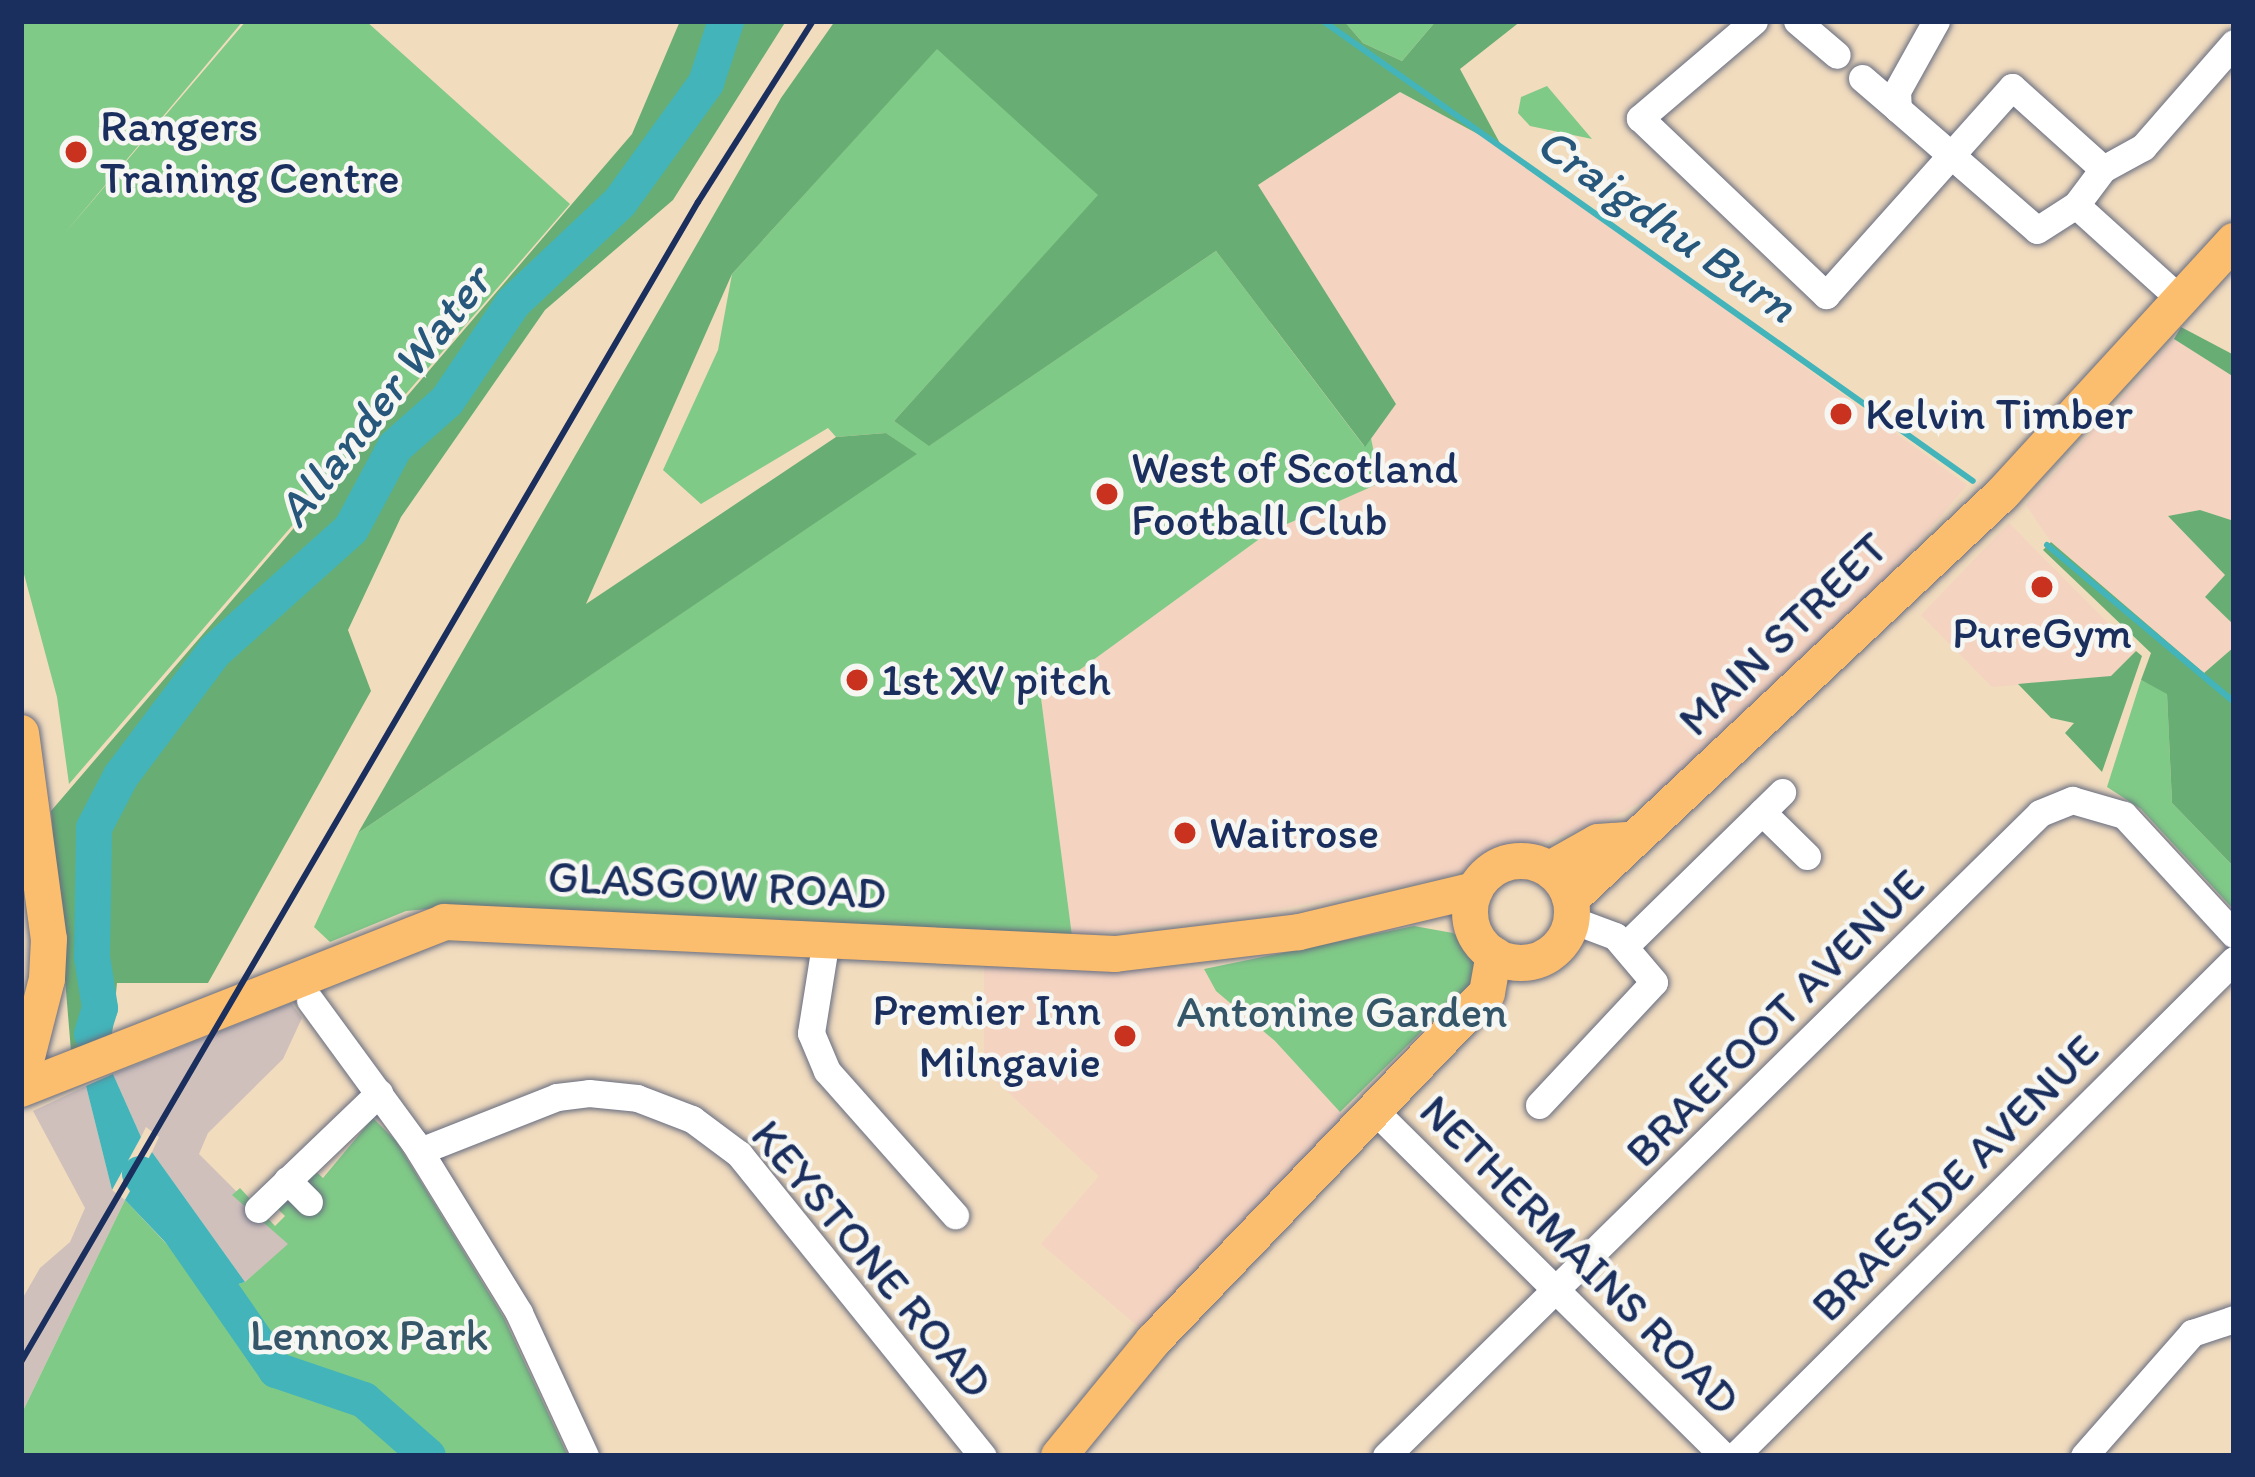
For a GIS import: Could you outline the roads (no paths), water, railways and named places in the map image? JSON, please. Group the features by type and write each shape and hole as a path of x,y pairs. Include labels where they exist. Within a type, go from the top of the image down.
{"main road":[{"name":"MAIN STREET","path":"1572,910 1627,840 1670,810 2003,493 2234,241"},
{"path":"21,733 37,806 49,938 47,979 21,1080"},
{"name":"MAIN STREET","path":"1550,869 1598,842 1627,840"},
{"path":"1060,1456 1167,1325 1387,1103 1408,1069 1487,993 1494,956 1473,908 1509,862 1550,869 1572,910 1556,950 1536,961 1421,1084 1387,1103"},
{"name":"GLASGOW ROAD","path":"21,1090 444,922 1174,952 1434,904 1473,908"},
{"path":"1494,956 1536,961"}],"street":[{"path":"1754,21 1640,118 1826,295 2012,87 2103,169"},
{"path":"1797,21 1837,56"},
{"path":"1898,109 1897,91 1923,26"},
{"path":"1862,78 2036,230 2076,206 2103,169 2143,147 2234,43"},
{"path":"2076,206 2180,299"},
{"name":"BRAEFOOT AVENUE","path":"1386,1456 1558,1292 2040,813 2072,800 2124,815 2234,934"},
{"path":"1625,946 1772,802 1807,856"},
{"path":"1539,1106 1650,994 1651,972 1625,946 1572,910"},
{"path":"826,939 812,1033 827,1071 955,1215"},
{"name":"BRAESIDE AVENUE","path":"1736,1456 2234,960"},
{"path":"310,1000 420,1151 519,1313 585,1456"},
{"path":"258,1209 379,1093"},
{"name":"KEYSTONE ROAD","path":"420,1151 573,1095 637,1098 692,1119 739,1154 982,1456"},
{"name":"NETHERMAINS ROAD","path":"1387,1103 1558,1292 1724,1456"},
{"path":"287,1180 308,1202"},
{"path":"2084,1456 2192,1333 2234,1319"}],"water":[{"path":"113,1074 141,1137 112,1190 86,1086"},
{"path":"152,1152 245,1282 213,1292 125,1200"}],"waterway":[{"name":"Allander Water","path":"92,1034 100,1008 92,957 94,828 121,776 215,651 351,529 395,447 447,401 513,303 620,202 706,83 726,21"},
{"name":"Craigdhu Burn","path":"1323,21 1973,481"},
{"name":"Craigdhu Burn","path":"2047,545 2234,702"},
{"name":"Allander Water","path":"140,1174 276,1370 364,1400 428,1456"}],"railway":[{"path":"21,1362 698,202 813,21"}],"place":[{"name":"Rangers Training Centre","path":"76,152"},
{"name":"Kelvin Timber","path":"1841,414"},
{"name":"West of Scotland Football Club","path":"1107,494"},
{"name":"PureGym","path":"2042,587"},
{"name":"1st XV pitch","path":"857,680"},
{"name":"Waitrose","path":"1185,833"},
{"name":"Premier Inn Milngavie","path":"1125,1036"}],"park label":[{"name":"Antonine Garden","path":"1342,1012"},
{"name":"Lennox Park","path":"369,1335"}]}
